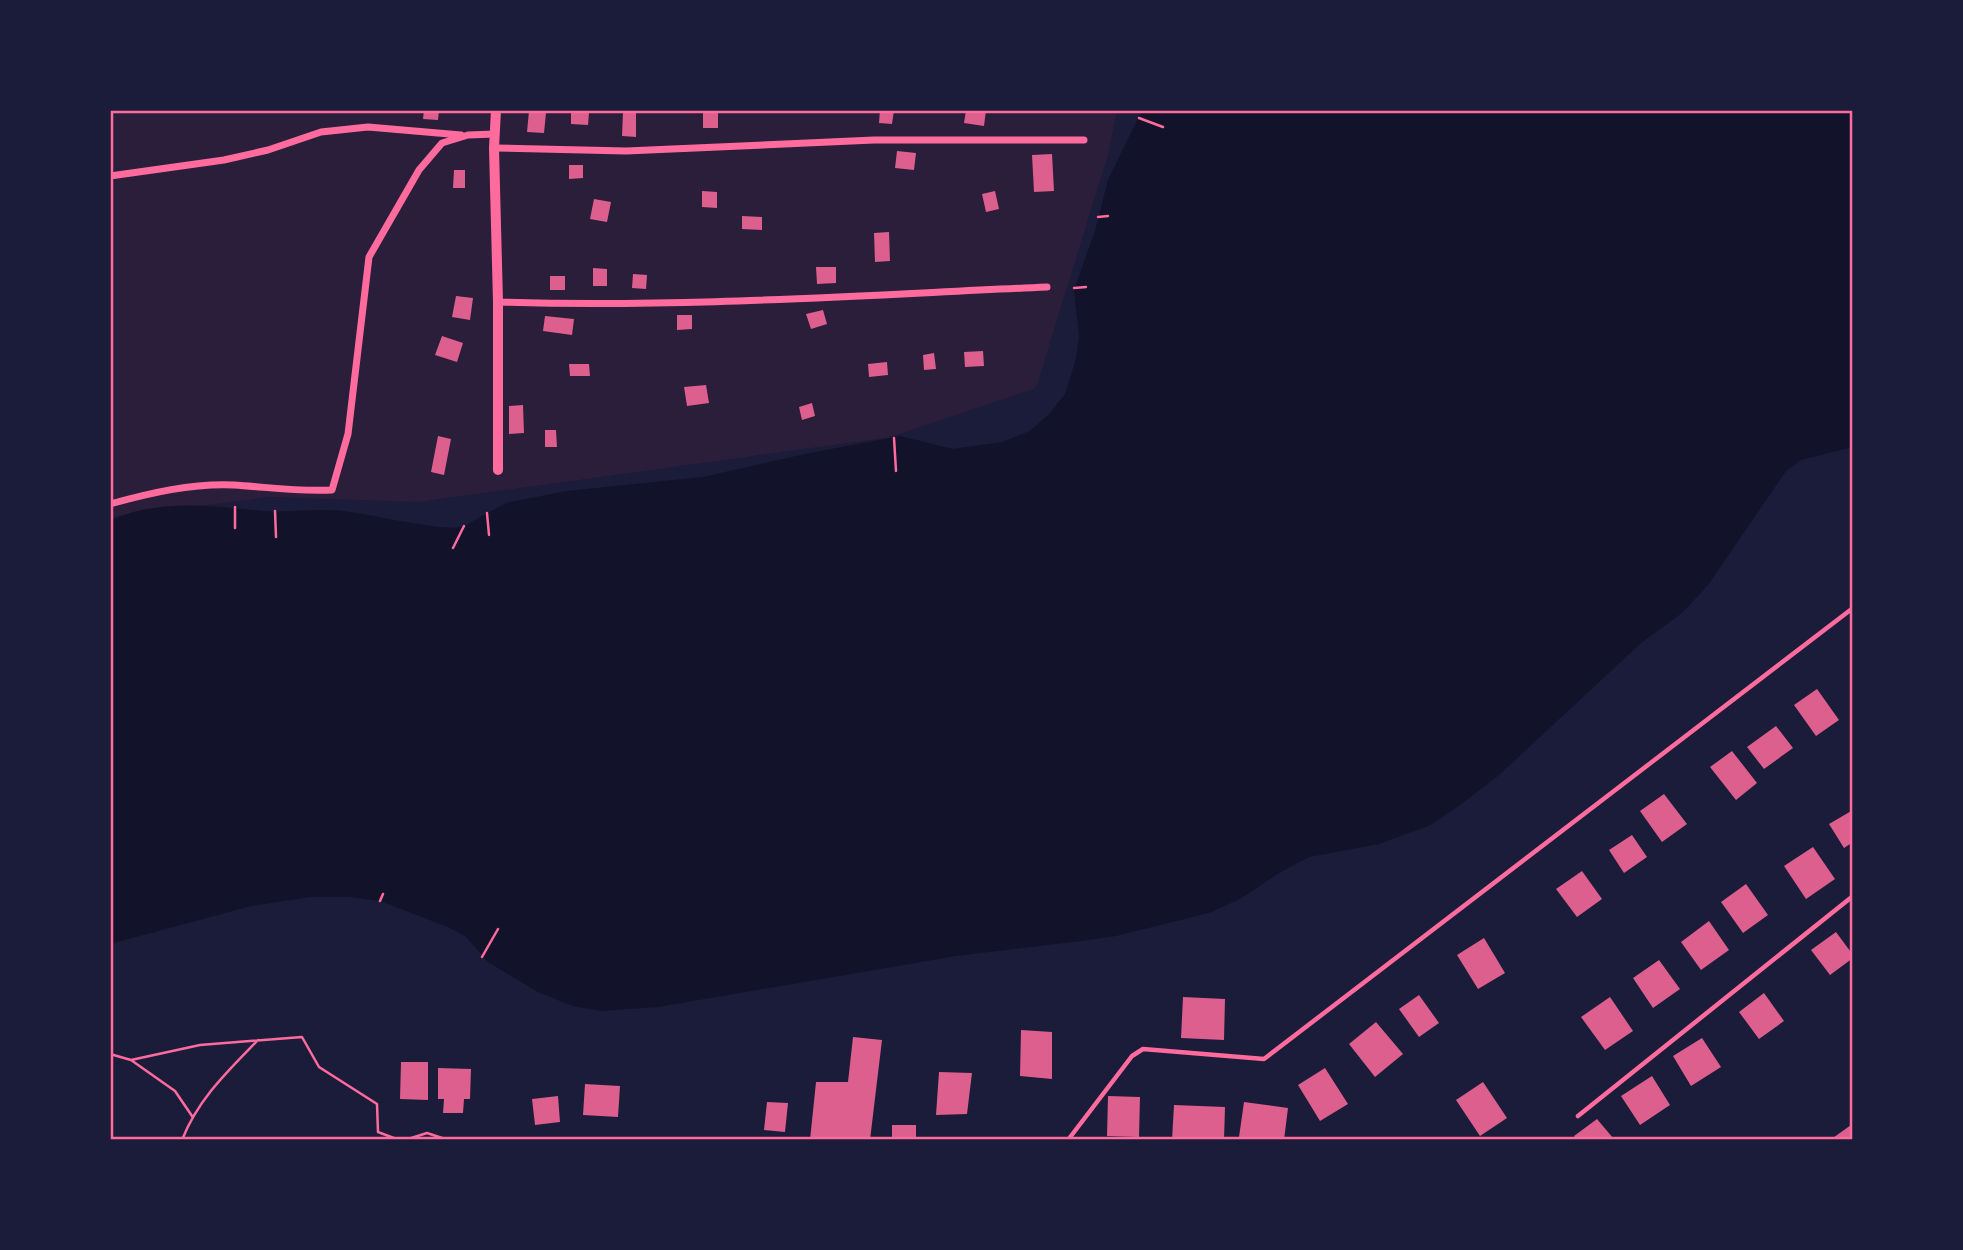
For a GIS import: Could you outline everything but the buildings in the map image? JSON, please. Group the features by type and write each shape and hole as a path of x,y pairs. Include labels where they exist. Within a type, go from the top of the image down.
{"street":[{"path":"496,110 494,148 499,470"},
{"path":"110,176 224,160 268,150 321,132 368,127 468,135 495,134"},
{"path":"110,504 193,486 233,485 309,491 332,490 348,434 369,257 419,170 442,143 468,135"},
{"path":"494,148 626,151 874,140 1084,140"},
{"path":"498,302 583,304 734,301 1047,287"}],"lane":[{"path":"1068,1140 1132,1056 1143,1049 1264,1059 1853,608"},
{"path":"1578,1116 1853,896"}],"path":[{"path":"1139,118 1163,127"},
{"path":"1098,217 1108,216"},
{"path":"1074,288 1086,287"},
{"path":"894,438 896,471"},
{"path":"235,507 235,528"},
{"path":"275,512 276,537"},
{"path":"487,513 489,535"},
{"path":"453,548 464,526"},
{"path":"380,901 383,894"},
{"path":"482,957 498,929"},
{"path":"131,1060 200,1045 302,1037 320,1067 377,1104 378,1132 399,1140"},
{"path":"182,1140 192,1116 208,1093 258,1040"},
{"path":"110,1055 131,1060 175,1091 192,1116"},
{"path":"405,1140 427,1133 448,1140"}],"shaded area":[{"path":"110,110 1117,110 1108,155 1036,388 891,437 418,502 271,497 145,509 110,518"},
{"path":"1142,110 1853,110 1853,447 1801,460 1786,471 1708,585 1682,613 1641,643 1499,775 1464,802 1431,825 1379,844 1309,857 1240,899 1209,913 1116,936 956,956 658,1007 601,1011 573,1006 538,992 488,962 465,936 380,901 350,897 310,897 251,906 110,944 110,521 147,509 185,506 273,511 343,511 454,528 466,525 506,503 567,491 703,477 900,436 953,449 1002,442 1030,431 1049,414 1065,394 1076,359 1079,336 1074,290 1095,231 1108,180"}]}
